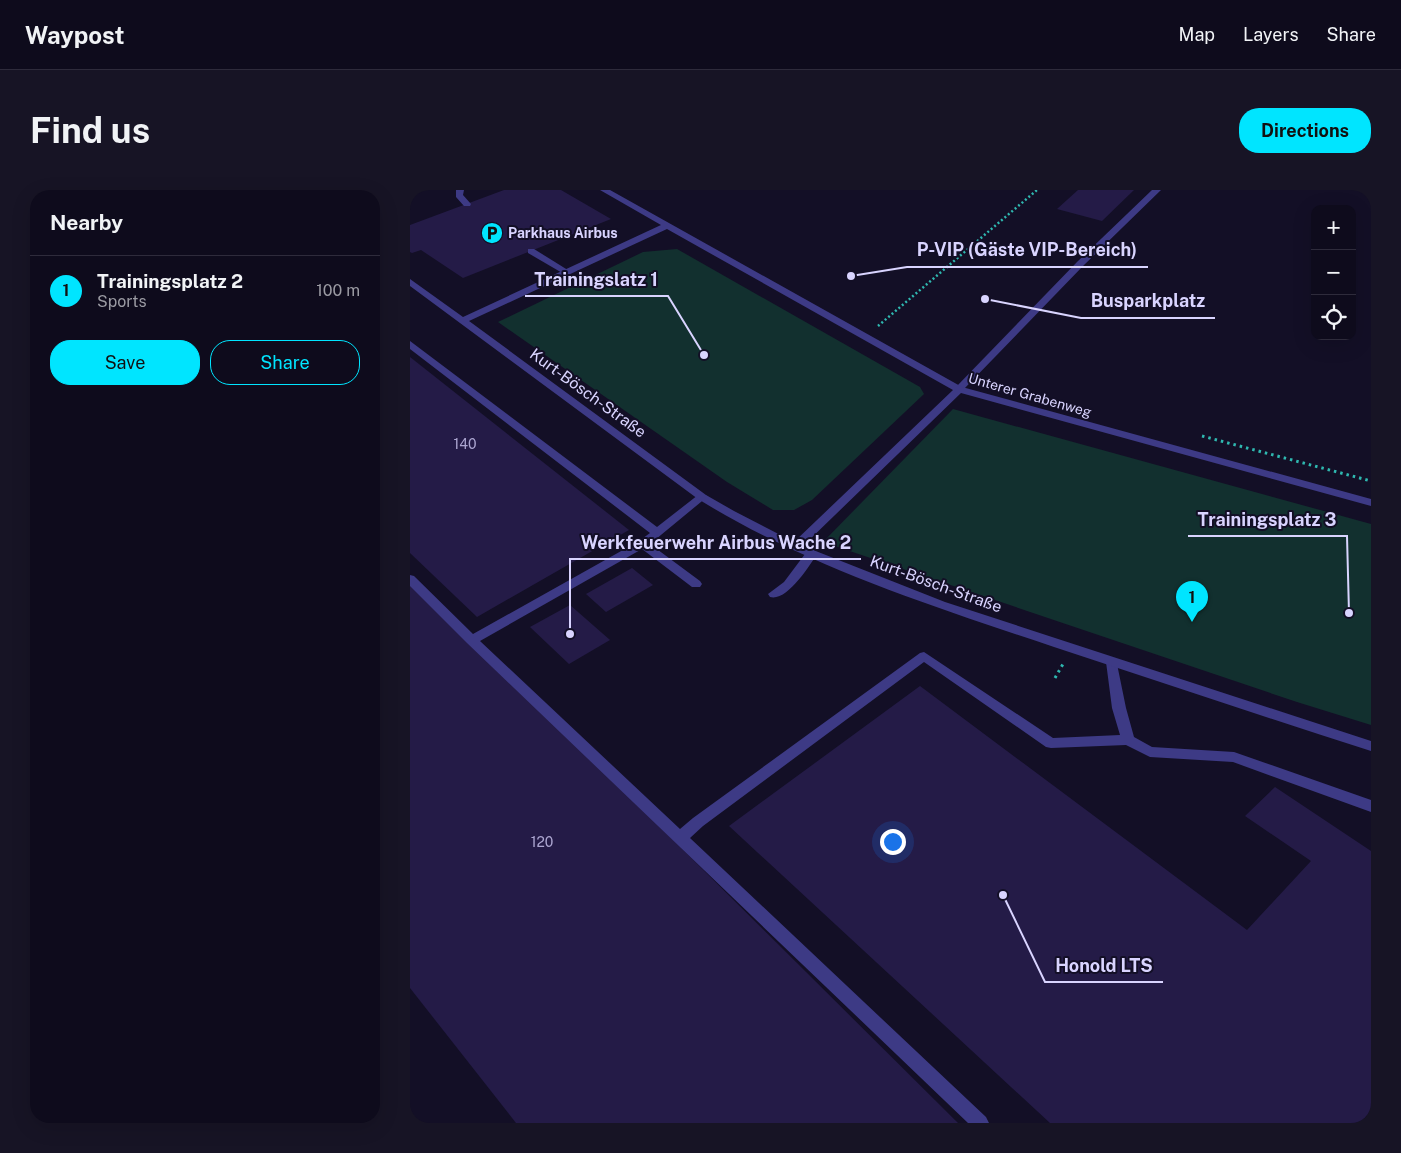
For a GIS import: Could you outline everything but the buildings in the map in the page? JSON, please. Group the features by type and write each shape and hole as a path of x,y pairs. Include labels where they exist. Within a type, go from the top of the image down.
{"street":[{"path":"460,190 459,195 467,204"},
{"name":"Unterer Grabenweg","path":"604,190 959,389 1371,503"},
{"path":"796,547 959,389 1080,264 1157,190"},
{"path":"462,321 668,226"},
{"path":"531,251 567,272"},
{"name":"Kurt-Bösch-Straße","path":"410,282 702,497 736,518 796,547 873,580 941,605 1371,746"},
{"path":"410,344 657,533"},
{"path":"471,640 643,544 702,497"},
{"path":"643,544 696,584"},
{"path":"774,594 788,585 812,553"},
{"path":"410,579 471,640 980,1123"},
{"path":"680,838 698,822 924,656 1052,743 1128,740 1150,752 1234,757 1371,806"},
{"path":"1112,662 1118,708 1128,740"}],"path":[{"path":"866,337 1036,190"}],"green space":[{"path":"677,249 920,387 924,394 812,500 794,510 773,510 727,482 498,322 643,252"},
{"path":"953,409 1371,524 1371,725 1297,702 823,542"}],"place":[{"name":"Parkhaus Airbus","path":"492,233"},
{"name":"P-VIP (Gäste VIP-Bereich)","path":"851,276"},
{"name":"Busparkplatz","path":"985,299"},
{"name":"Trainingslatz 1","path":"704,355"},
{"name":"Trainingsplatz 3","path":"1349,613"},
{"name":"Trainingsplatz 2","path":"1192,622"},
{"name":"Werkfeuerwehr Airbus Wache 2","path":"570,634"},
{"name":"Honold LTS","path":"1003,895"}]}
